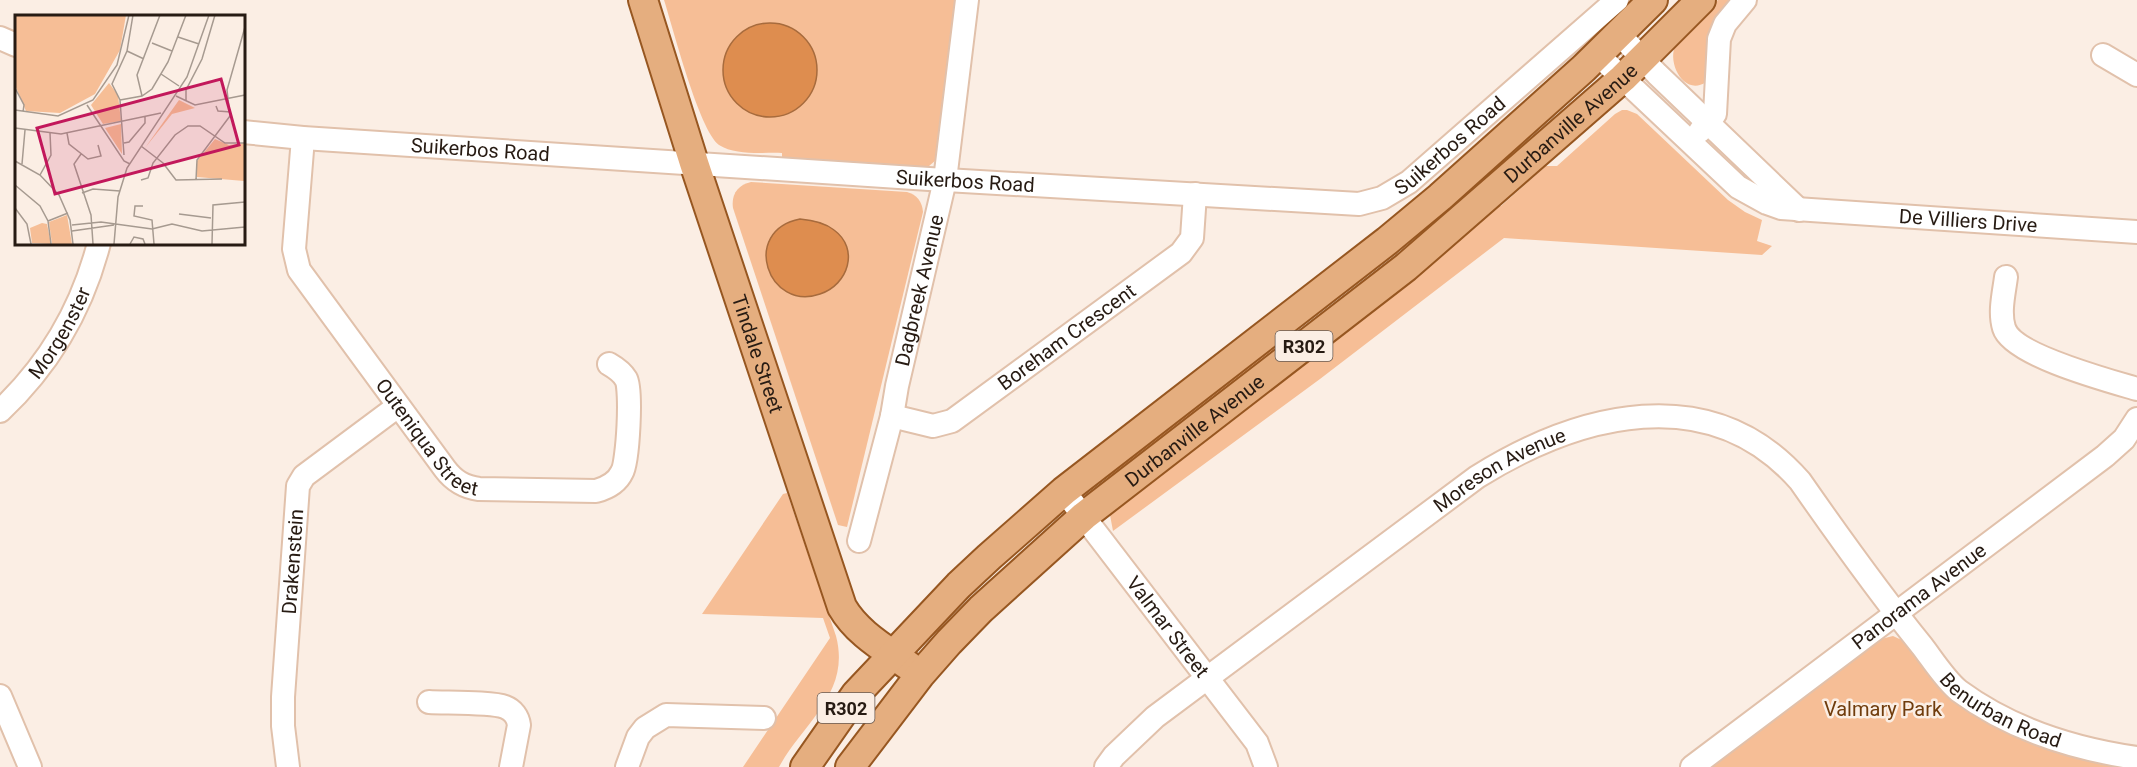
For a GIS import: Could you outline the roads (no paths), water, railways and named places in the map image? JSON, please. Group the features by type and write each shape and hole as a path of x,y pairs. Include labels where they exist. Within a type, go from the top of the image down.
{"main road":[{"name":"Tindale Street","path":"643,0 694,163 842,607 855,625 920,675"},
{"name":"Durbanville Avenue","path":"805,767 855,694 959,585 1064,491 1405,226 1449,189 1598,55 1653,0"},
{"name":"Durbanville Avenue","path":"850,767 920,675 981,609 1084,516 1406,267 1633,69 1701,0"}],"street":[{"name":"Dagbreek Avenue","path":"859,541 892,416 945,180 967,0"},
{"name":"Suikerbos Road","path":"244,132 303,138 945,180 1359,204 1382,198 1400,188 1437,159 1617,0"},
{"path":"1689,142 1715,114 1719,39 1725,24 1745,0"},
{"name":"De Villiers Drive","path":"1618,34 1633,69 1689,142 1727,178 1750,195 1781,208 2137,232"},
{"path":"0,38 15,45"},
{"name":"De Villiers Drive","path":"1598,55 1633,69 1708,122 1799,210"},
{"path":"2103,55 2137,75"},
{"name":"Outeniqua Street","path":"303,138 294,249 296,263 303,276 450,476 464,485 479,489 596,491 612,484 626,463 628,384 622,372 609,364"},
{"name":"Boreham Crescent","path":"892,416 927,425 939,425 952,421 1186,249 1193,232 1195,194"},
{"name":"Morgenster","path":"0,411 34,376 63,334 85,287 99,244"},
{"path":"2006,277 2002,312 2004,328 2008,335 2024,348 2068,368 2137,389"},
{"name":"Drakenstein","path":"288,767 283,726 283,698 298,486 304,476 398,406"},
{"name":"Moreson Avenue","path":"1106,767 1114,756 1155,717 1477,477 1529,447 1598,424 1665,416 1703,420 1738,432 1763,446 1787,465 1800,481 1895,613"},
{"name":"Panorama Avenue","path":"1692,767 2105,456 2124,439 2137,419"},
{"name":"Valmar Street","path":"1064,491 1257,743 1266,767"},
{"name":"Benurban Road","path":"1895,613 1957,690 1991,712 2035,733 2064,743 2137,758"},
{"path":"0,696 30,767"},
{"path":"429,702 499,705 511,710 519,725 511,767"},
{"path":"627,767 638,737 645,728 666,714 764,718"}],"park label":[{"name":"Valmary Park","path":"1883,709"}]}
